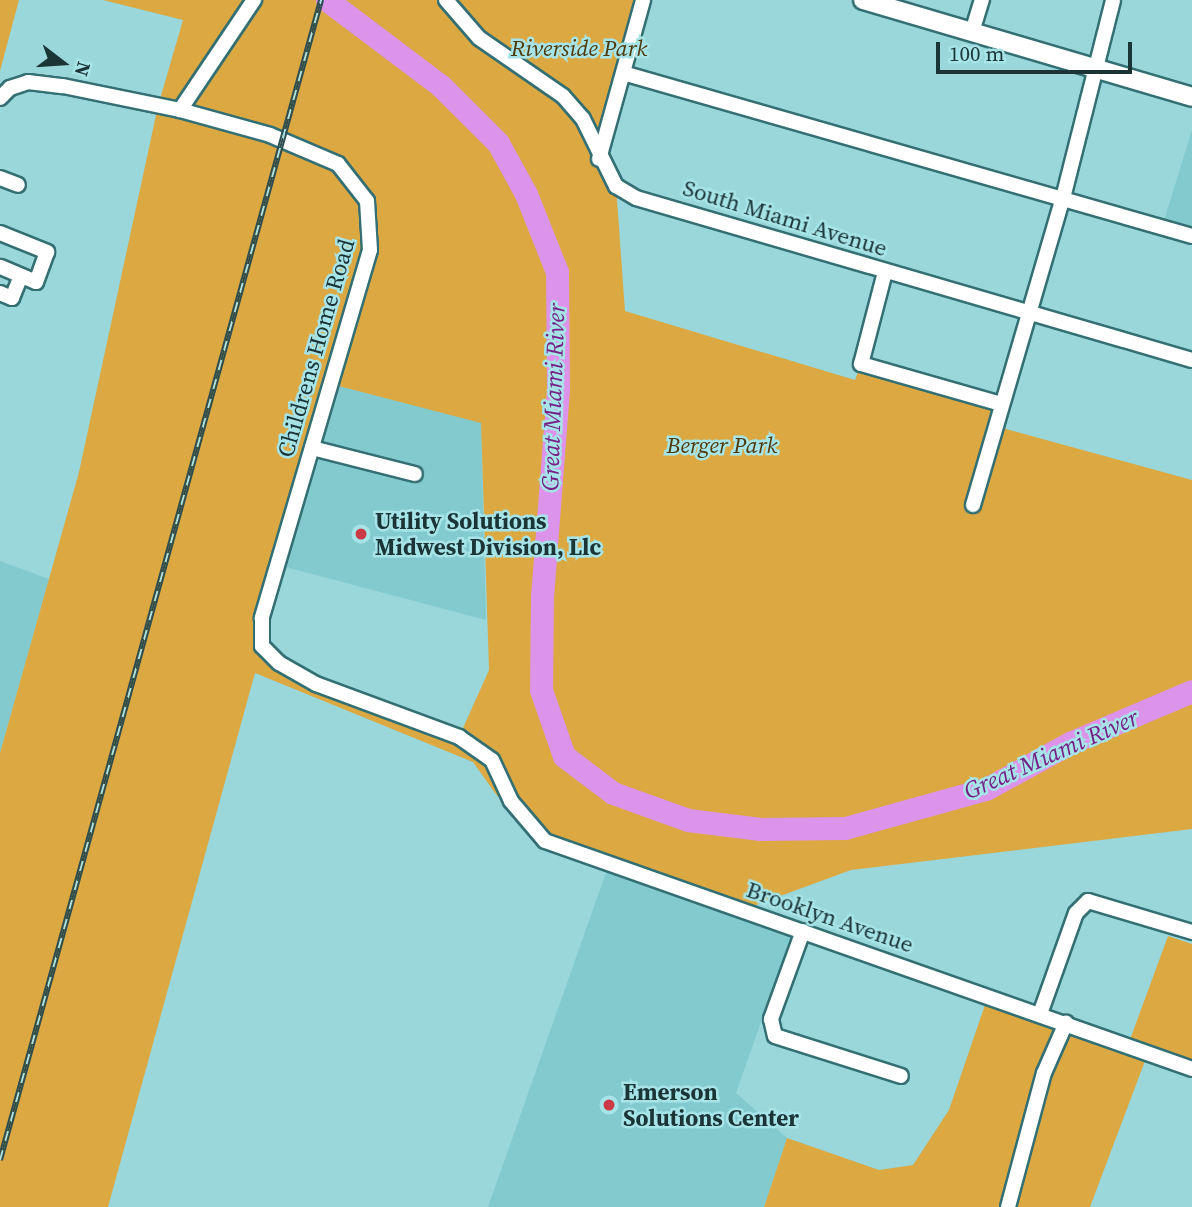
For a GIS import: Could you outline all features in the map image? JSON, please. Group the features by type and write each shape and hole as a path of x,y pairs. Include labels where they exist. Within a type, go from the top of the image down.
{"main road":[{"path":"863,0 1192,97"}],"street":[{"path":"180,110 254,0"},
{"name":"South Miami Avenue","path":"446,0 479,38 563,96 583,119 599,159 616,186 636,198 1192,360"},
{"path":"599,159 643,0"},
{"path":"972,32 982,0"},
{"path":"973,505 1063,198 1112,0"},
{"path":"623,73 1192,236"},
{"name":"Childrens Home Road","path":"0,98 10,88 28,82 180,110 312,150 338,164 368,201 370,250 262,618 262,646 279,663 317,684 459,737 492,760"},
{"path":"0,178 18,185"},
{"path":"0,233 47,252 36,282 0,267"},
{"path":"885,272 861,364 1001,404"},
{"path":"0,293 12,298 21,276"},
{"path":"312,448 415,474"},
{"name":"Brooklyn Avenue","path":"492,760 512,800 545,841 1192,1069"},
{"path":"1040,1014 1076,914 1088,901 1192,932"},
{"path":"803,930 771,1019 775,1036 901,1076"},
{"path":"1007,1207 1044,1073 1066,1023"}],"shaded area":[{"path":"1192,130 1192,236 1162,227"},
{"path":"331,384 481,422 486,620 278,565"},
{"path":"0,561 49,579 0,753"},
{"path":"609,864 794,928 736,1093 787,1138 764,1207 488,1207"}],"green space":[{"path":"0,0 19,0 0,71"},
{"path":"103,0 643,0 599,159 616,186 625,311 855,380 861,364 1001,404 995,426 1192,480 1192,829 851,870 742,910 545,841 505,786 498,797 473,762 255,673 108,1207 0,1207 0,753 79,472 158,106 183,20","holes":["331,384 481,423 489,670 459,737 280,663 262,646 262,618"]},
{"path":"1168,936 1192,944 1192,1069 1148,1053 1090,1207 764,1207 787,1138 879,1170 913,1165 949,1110 988,996 1128,1045"}],"waterway":[{"name":"Great Miami River","path":"327,0 440,85 498,143 526,194 557,272 558,389 542,596 541,690 564,756 613,793 688,820 760,829 845,828 986,789 1072,742 1192,691"}],"railway":[{"path":"0,1160 321,0"}],"place":[{"name":"Utility Solutions Midwest Division, Llc","path":"361,534"},
{"name":"Emerson Solutions Center","path":"609,1105"}],"park label":[{"name":"Riverside Park","path":"579,48"},
{"name":"Berger Park","path":"722,445"}]}
